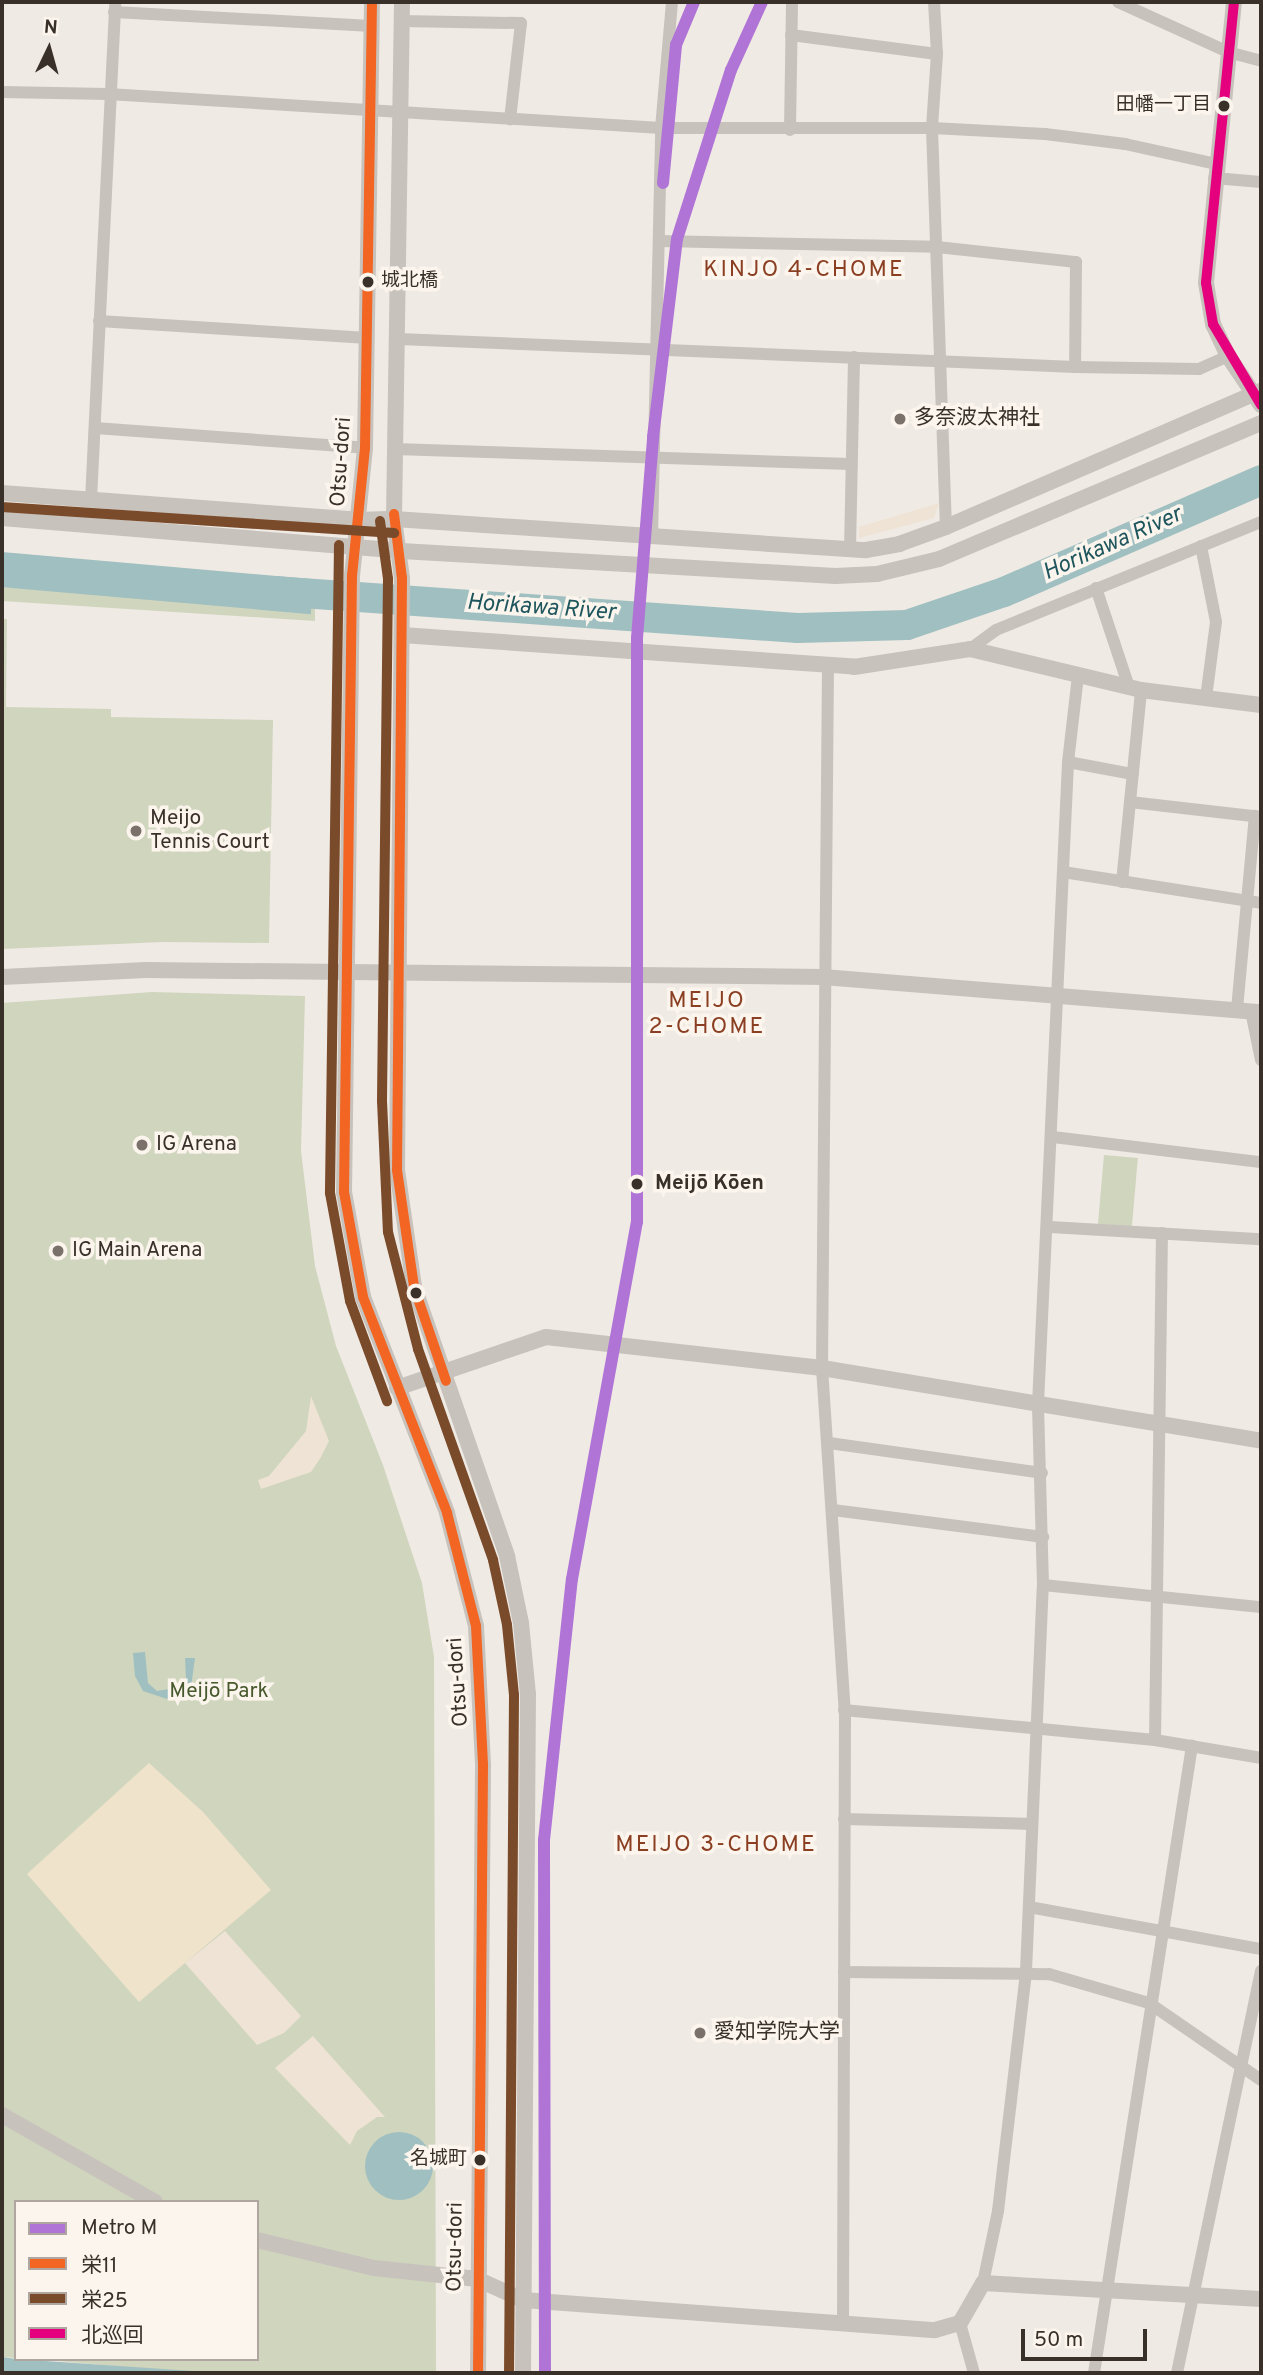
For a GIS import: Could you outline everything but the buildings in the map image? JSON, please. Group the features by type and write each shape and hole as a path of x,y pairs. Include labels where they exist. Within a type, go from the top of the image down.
{"street":[{"name":"Otsu-dori","path":"372,2 365,448 359,520 353,545 352,579 344,1192 363,1297 460,1557 476,1626 481,1682 478,2373"},
{"path":"402,2 399,339 394,519 401,551 402,581 401,973 396,1101 402,1230 414,1287 507,1556 521,1623 528,1694 523,2373"},
{"path":"652,536 654,348 660,241 661,128 672,2"},
{"path":"790,130 792,2"},
{"path":"933,2 937,54 932,128 944,362 946,527"},
{"path":"1118,2 1228,52 1261,61"},
{"path":"2,493 359,520 394,519 850,550 899,544 946,527 1258,397 1228,356 1213,324 1206,283 1215,171 1234,2"},
{"path":"92,500 108,94 115,7 372,26"},
{"path":"401,21 521,23 510,119"},
{"path":"792,35 937,54"},
{"path":"2,92 108,94 661,128 932,128 1112,142 1261,182"},
{"path":"660,241 937,247 1076,262 1075,367"},
{"path":"100,321 368,338"},
{"path":"399,339 1075,367 1199,369 1228,356"},
{"path":"850,550 854,357"},
{"path":"2,518 401,551 835,576 877,574 939,559 1261,423"},
{"path":"94,428 365,448"},
{"path":"395,449 851,464"},
{"path":"970,649 996,630 1261,522"},
{"path":"1200,546 1216,622 1206,698"},
{"path":"1096,588 1135,689 1133,774 1122,882"},
{"path":"402,629 854,667 970,649 1135,689 1261,705"},
{"path":"828,666 822,1367 829,1443 844,1710 843,2323"},
{"path":"259,2240 374,2268 477,2279 523,2300 935,2330 960,2323 983,2283 998,2211 1026,1971 1043,1585 1038,1404 1050,1227 1068,762 1078,676"},
{"path":"1068,762 1133,774"},
{"path":"1130,802 1258,817 1246,901 1250,1010 1261,1059"},
{"path":"1063,873 1261,903"},
{"path":"2,977 146,970 824,977 1250,1010"},
{"path":"1053,1137 1261,1162"},
{"path":"1050,1227 1261,1239"},
{"path":"1155,1740 1157,1424 1162,1233"},
{"path":"397,1388 546,1337 822,1367 1261,1441"},
{"path":"829,1443 1042,1473"},
{"path":"833,1510 1043,1537"},
{"path":"1043,1585 1156,1594 1261,1607"},
{"path":"844,1710 1155,1740 1261,1758"},
{"path":"1094,2373 1149,2003 1164,1930 1192,1746"},
{"path":"844,1819 1032,1824"},
{"path":"1029,1906 1261,1949"},
{"path":"844,1972 1026,1971 1149,2003 1261,2080"},
{"path":"1177,2373 1239,2066 1248,2045 1261,1971"},
{"path":"2,2115 151,2200"},
{"path":"983,2283 1261,2299"},
{"path":"960,2323 974,2373"}],"green space":[{"path":"2,587 315,609 315,621 2,601"},
{"name":"Meijo Tennis Court","path":"2,619 7,619 6,707 111,709 111,717 273,720 269,943 163,942 2,949"},
{"name":"Meijō Park","path":"152,992 305,996 301,1151 315,1266 336,1346 383,1465 422,1583 434,1657 436,2373 193,2373 58,2361 259,2361 259,2200 14,2200 14,2358 2,2357 2,1003"},
{"path":"1104,1155 1138,1158 1132,1229 1098,1226"}],"sand":[{"path":"149,1763 203,1812 271,1890 139,2002 27,1874"}],"shaded area":[{"path":"939,503 934,518 859,538 859,527"},
{"path":"311,1396 329,1441 321,1457 311,1472 261,1489 258,1480 269,1476 306,1431"},
{"path":"225,1931 301,2016 284,2033 257,2045 185,1963"},
{"path":"313,2036 385,2117 377,2117 357,2131 350,2145 275,2068"}],"water":[{"path":"2,552 314,579 311,614 2,587"},
{"path":"145,1652 148,1683 157,1691 181,1687 186,1678 185,1658 195,1658 191,1687 167,1699 143,1691 135,1676 133,1653"},
{"path":"399,2132 412,2135 423,2142 430,2153 433,2166 430,2179 423,2190 412,2197 399,2200 386,2197 375,2190 368,2179 365,2166 368,2153 375,2142 386,2135"},
{"path":"2,2357 14,2359 14,2361 222,2373 2,2373"}],"waterway":[{"name":"Horikawa River","path":"273,591 798,628 907,625 1004,592 1261,480"}],"metro line":[{"name":"M","path":"663,183 676,45 694,2"},
{"name":"M","path":"545,2373 544,1840 572,1579 637,1222 637,638 653,437 677,239 731,70 762,2"}],"transit line":[{"name":"栄11","path":"372,2 365,448 352,575 344,1192 363,1297 447,1513 476,1626 483,1766 478,2373"},
{"name":"北巡回","path":"1234,2 1206,283 1213,324 1261,405"},
{"name":"栄25","path":"2,507 394,533"},
{"name":"栄11","path":"394,514 402,578 397,1170 414,1287 446,1381"},
{"name":"栄25","path":"380,521 388,579 382,1101 388,1232 418,1349 493,1560 507,1625 514,1695 509,2373"},
{"name":"栄25","path":"339,545 330,1193 350,1301 387,1401"}],"place":[{"name":"田幡一丁目","path":"1224,106"},
{"name":"城北橋","path":"368,282"},
{"name":"多奈波太神社","path":"900,419"},
{"name":"Meijo Tennis Court","path":"136,831"},
{"name":"IG Arena","path":"142,1145"},
{"name":"Meijō Kōen","path":"637,1184"},
{"name":"IG Main Arena","path":"58,1251"},
{"name":"愛知学院大学","path":"700,2033"},
{"name":"名城町","path":"480,2160"}],"district":[{"name":"KINJO 4-CHOME","path":"804,271"},
{"name":"MEIJO 2-CHOME","path":"707,1015"},
{"name":"MEIJO 3-CHOME","path":"716,1846"}]}
